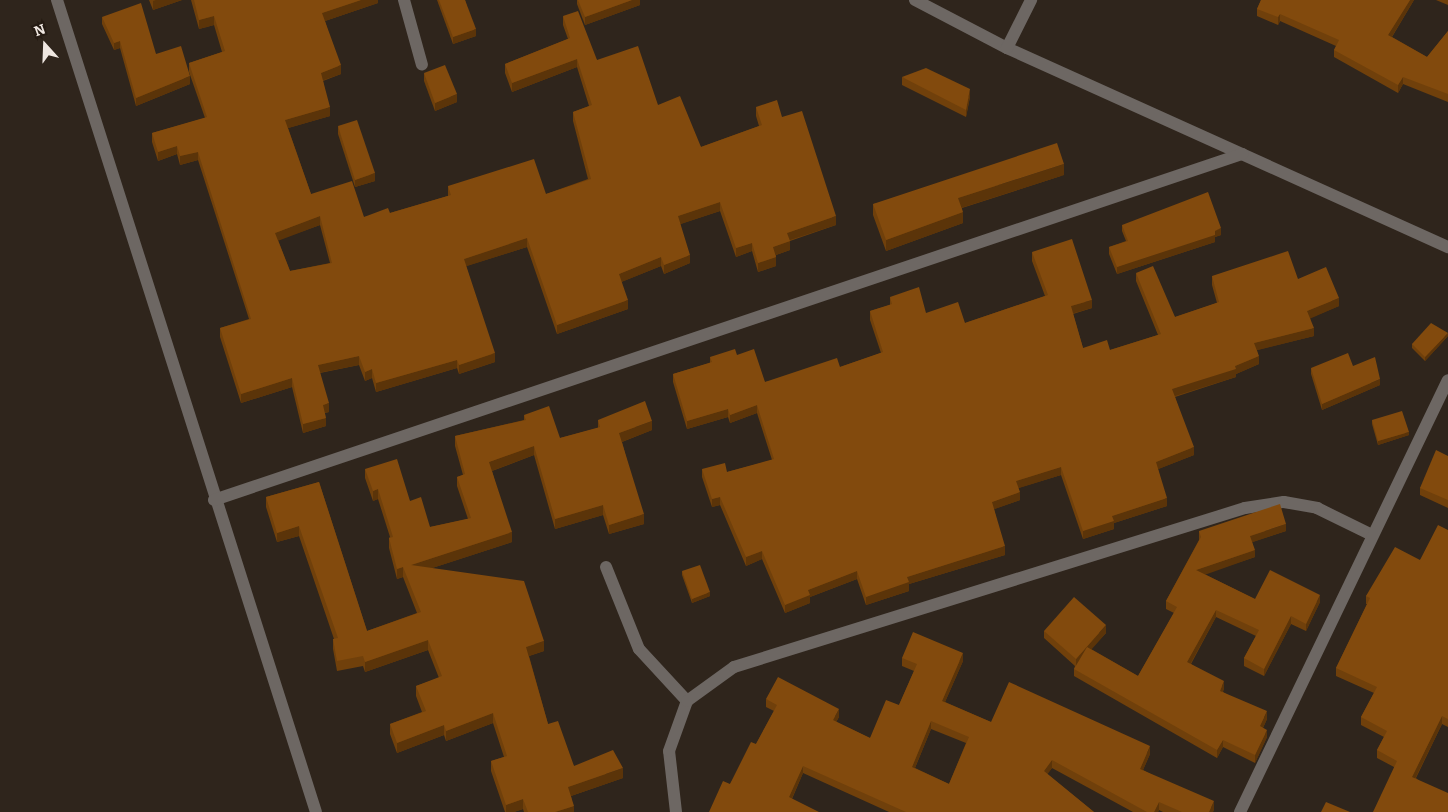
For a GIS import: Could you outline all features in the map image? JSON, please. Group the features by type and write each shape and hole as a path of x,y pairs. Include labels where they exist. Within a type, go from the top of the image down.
{"street":[{"path":"57,0 214,500 316,812"},
{"path":"404,0 422,65"},
{"path":"915,0 1007,48 1448,247"},
{"path":"1007,48 1031,0"},
{"path":"214,500 1242,154"},
{"path":"1240,812 1448,380"},
{"path":"676,812 669,751 687,701 734,667 1245,508 1284,502 1317,508 1372,535"},
{"path":"606,566 639,649 687,701"}],"building":[{"path":"194,0 361,0 322,13 341,65 321,73 330,107 285,120 311,194 352,181 364,217 388,208 390,213 451,195 448,186 534,159 546,194 591,179 573,112 592,105 577,59 512,83 505,64 570,38 563,16 578,11 597,60 638,46 658,105 680,96 701,147 762,125 756,107 777,100 782,117 802,111 836,216 787,233 790,241 773,247 776,257 758,263 752,243 736,248 720,202 678,216 690,255 664,265 661,257 619,274 628,300 557,325 527,238 464,259 495,353 459,365 457,360 376,383 372,369 365,372 359,356 318,365 329,403 323,405 326,418 303,424 292,378 241,394 220,328 251,319 198,152 180,156 177,146 158,152 152,133 207,117 189,63 225,51 214,16 199,20","holes":["320,216 332,263 290,271 275,233"]},
{"path":"439,0 465,0 476,29 453,37"},
{"path":"578,0 632,0 585,17"},
{"path":"1261,0 1410,0 1388,35 1427,57 1448,31 1448,94 1403,77 1398,85 1334,50 1339,40 1280,14 1278,17 1257,9"},
{"path":"141,3 156,54 181,46 190,76 136,98 120,41 114,43 102,17"},
{"path":"445,65 457,94 435,103 424,73"},
{"path":"926,68 970,89 966,110 902,77"},
{"path":"357,120 375,173 355,180 338,126"},
{"path":"1057,143 1064,164 958,198 963,212 886,240 873,204"},
{"path":"1208,192 1221,228 1215,231 1215,235 1117,267 1109,247 1128,241 1122,225"},
{"path":"1072,239 1092,300 1071,306 1083,348 1107,340 1110,350 1161,334 1136,273 1153,266 1175,317 1219,302 1212,276 1288,251 1298,279 1326,267 1339,298 1307,311 1314,328 1254,343 1259,356 1235,366 1236,369 1172,389 1194,447 1156,462 1167,498 1112,516 1114,521 1083,531 1061,467 1016,481 1020,492 992,502 1005,546 907,577 909,582 866,597 857,571 808,590 810,595 785,605 762,551 746,557 720,497 712,499 702,469 725,463 727,472 774,459 757,405 730,415 728,409 687,421 673,374 712,362 710,357 735,349 737,355 754,349 765,382 837,358 840,367 883,352 870,311 892,304 890,297 919,287 926,313 958,302 965,323 1048,295 1032,252"},
{"path":"1431,323 1448,333 1425,357 1412,344"},
{"path":"1348,353 1353,366 1375,357 1380,379 1322,404 1311,368"},
{"path":"645,401 652,421 619,433 644,514 609,525 603,505 555,519 534,446 489,462 512,532 411,565 524,581 544,641 526,647 548,724 558,721 574,766 613,750 623,768 568,787 574,806 555,812 528,812 523,799 506,805 491,761 507,756 493,713 446,731 444,725 397,743 390,724 426,711 416,686 442,676 428,640 365,662 363,656 337,661 333,639 338,638 299,526 277,533 266,497 319,482 367,631 421,612 403,567 397,569 389,538 393,537 378,489 373,491 365,469 397,459 410,501 421,497 430,527 471,518 457,477 465,474 455,436 526,420 524,415 549,406 560,438 600,427 598,420"},
{"path":"1402,411 1409,432 1378,441 1372,420"},
{"path":"1436,450 1448,456 1448,500 1420,488"},
{"path":"1280,504 1286,524 1250,536 1255,550 1196,570 1255,599 1270,570 1320,595 1306,624 1291,616 1264,669 1244,658 1259,630 1216,610 1187,662 1224,681 1220,691 1267,711 1260,726 1267,730 1255,755 1223,740 1217,750 1074,669 1087,647 1138,676 1177,607 1166,601 1201,537 1199,531"},
{"path":"1438,525 1448,530 1448,719 1442,716 1412,777 1448,793 1448,812 1373,812 1397,761 1377,750 1387,731 1361,717 1377,687 1336,668 1370,598 1366,596 1395,547 1420,560"},
{"path":"700,565 710,592 692,599 682,571"},
{"path":"1074,597 1106,625 1076,659 1044,631"},
{"path":"913,632 963,653 942,701 991,722 1009,682 1150,746 1140,769 1214,801 1209,812 1182,812 1159,802 1154,812 1147,812 1052,760 1044,771 1094,812 906,812 803,766 789,797 819,812 709,812 723,781 730,784 751,742 756,744 777,705 766,699 778,677 839,709 833,720 870,738 886,700 899,705 917,664 902,658","holes":["931,721 969,737 949,784 912,767"]},
{"path":"1326,802 1350,812 1321,812"}]}
